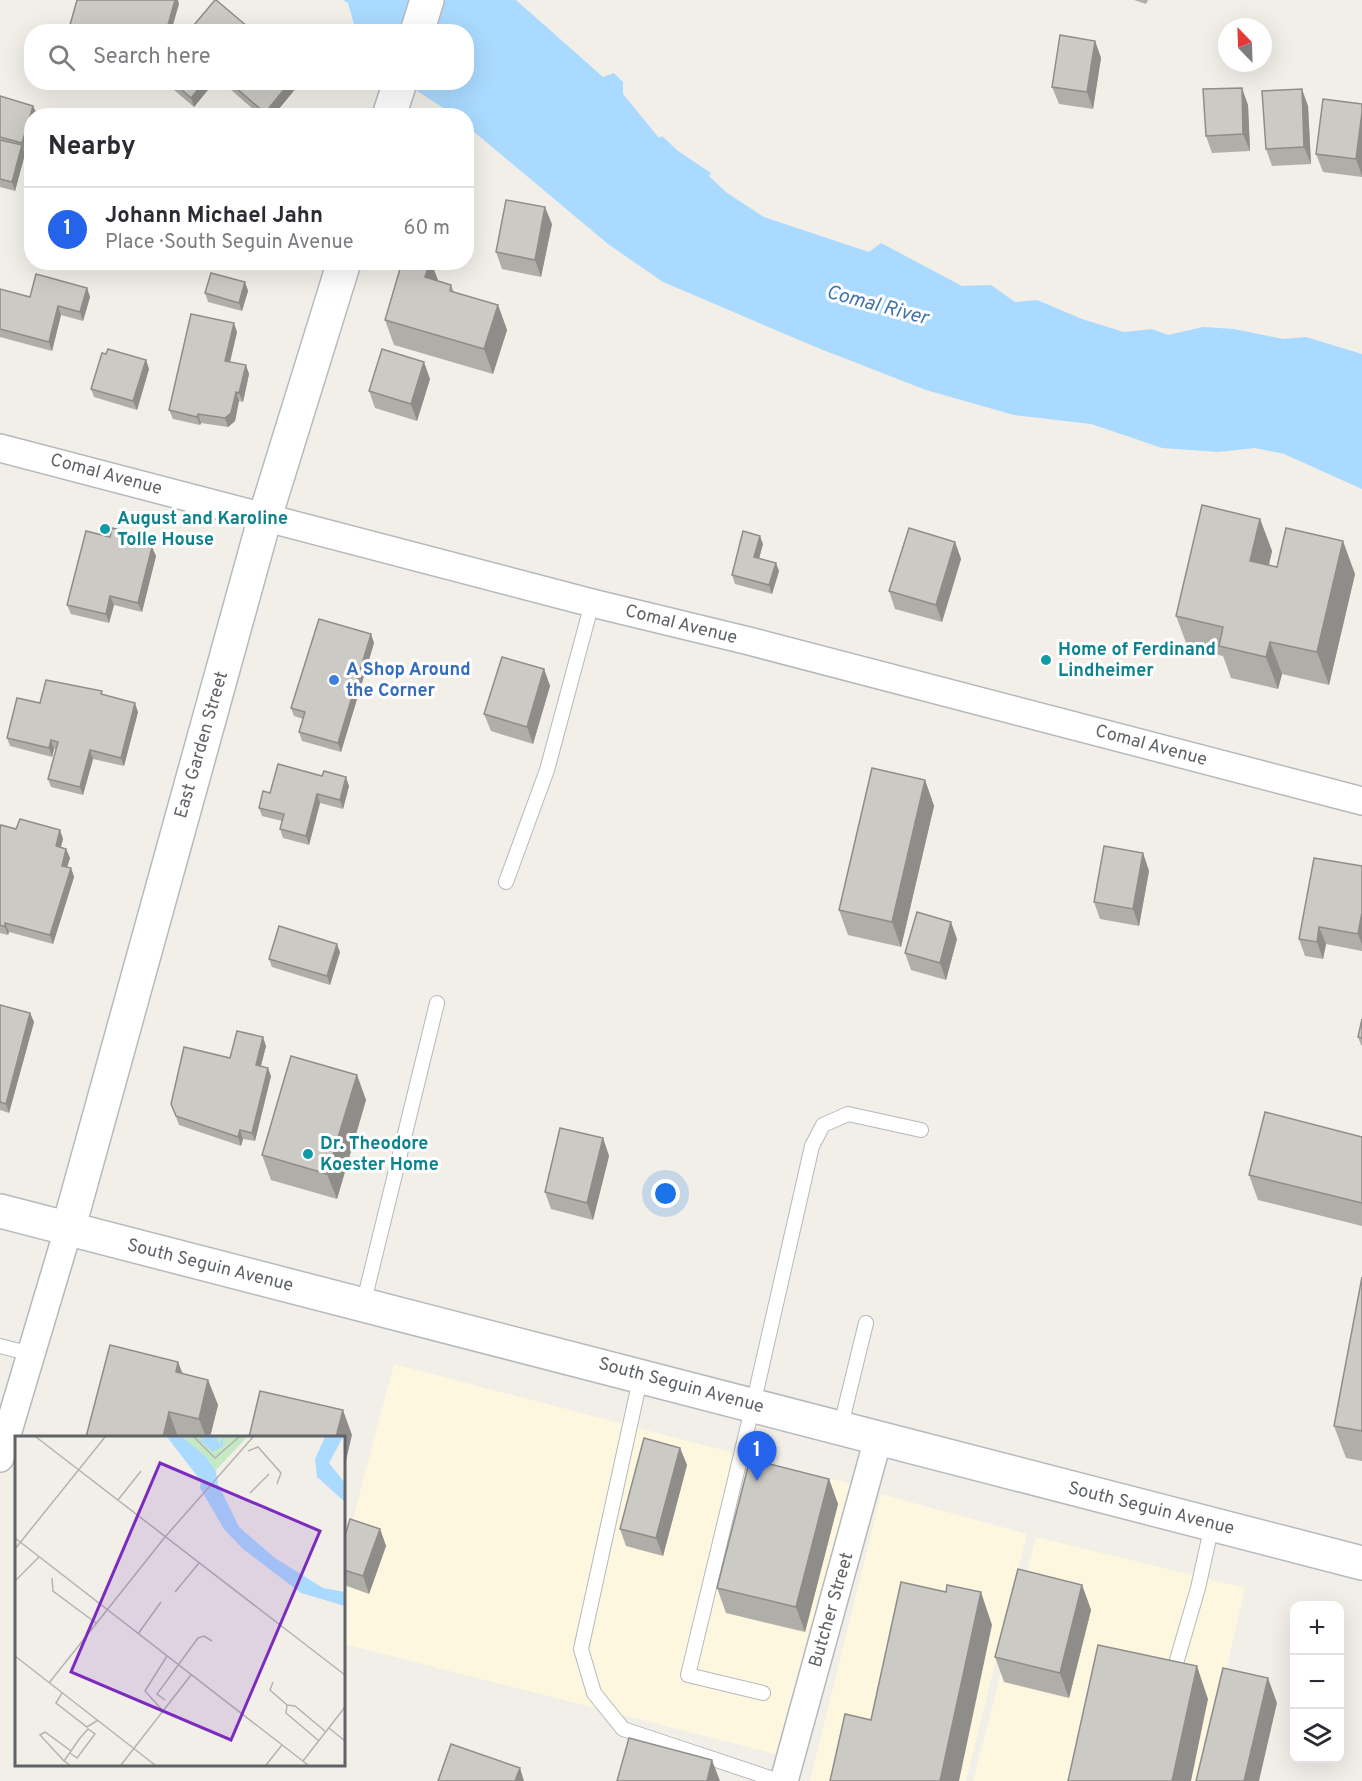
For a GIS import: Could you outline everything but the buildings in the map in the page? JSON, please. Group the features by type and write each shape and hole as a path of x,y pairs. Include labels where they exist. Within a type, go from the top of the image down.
{"main road":[{"path":"420,24 427,0"},
{"path":"392,108 397,90"},
{"name":"East Garden Street","path":"68,1230 266,517 342,270"},
{"name":"South Seguin Avenue","path":"0,1211 1362,1563"}],"street":[{"name":"Comal Avenue","path":"0,448 1362,801"},
{"path":"0,1458 68,1230"},
{"name":"Butcher Street","path":"784,1781 878,1438"}],"lane":[{"path":"506,882 547,770 592,603"},
{"path":"363,1305 437,1003"},
{"path":"763,1693 688,1675 812,1146 823,1125 848,1114 921,1130"},
{"path":"840,1429 866,1323"},
{"path":"0,1346 31,1354"},
{"path":"640,1375 581,1649 594,1693 623,1729 779,1781"},
{"path":"1177,1660 1198,1588 1212,1525"}],"shaded area":[{"path":"394,1364 852,1484 776,1754 345,1644 345,1549"},
{"path":"881,1494 1027,1534 966,1781 810,1781"},
{"path":"1036,1537 1245,1588 1201,1781 973,1781"}],"water":[{"name":"Comal River","path":"343,0 516,0 603,77 614,73 623,82 623,94 659,138 662,136 678,151 711,173 709,176 727,193 764,217 869,252 881,243 962,286 991,285 1015,302 1037,300 1082,319 1124,332 1152,329 1168,335 1203,327 1234,329 1283,339 1306,337 1362,354 1362,489 1284,454 1255,448 1218,452 1162,448 1091,424 1014,415 926,390 818,348 663,282 608,244 474,132 474,108 443,108 416,90 474,90 474,24 354,24 348,3"}],"place":[{"name":"August and Karoline Tolle House","path":"105,529"},
{"name":"Home of Ferdinand Lindheimer","path":"1046,660"},
{"name":"A Shop Around the Corner","path":"334,680"},
{"name":"Dr. Theodore Koester Home","path":"308,1154"},
{"name":"Johann Michael Jahn","path":"757,1481"}]}
